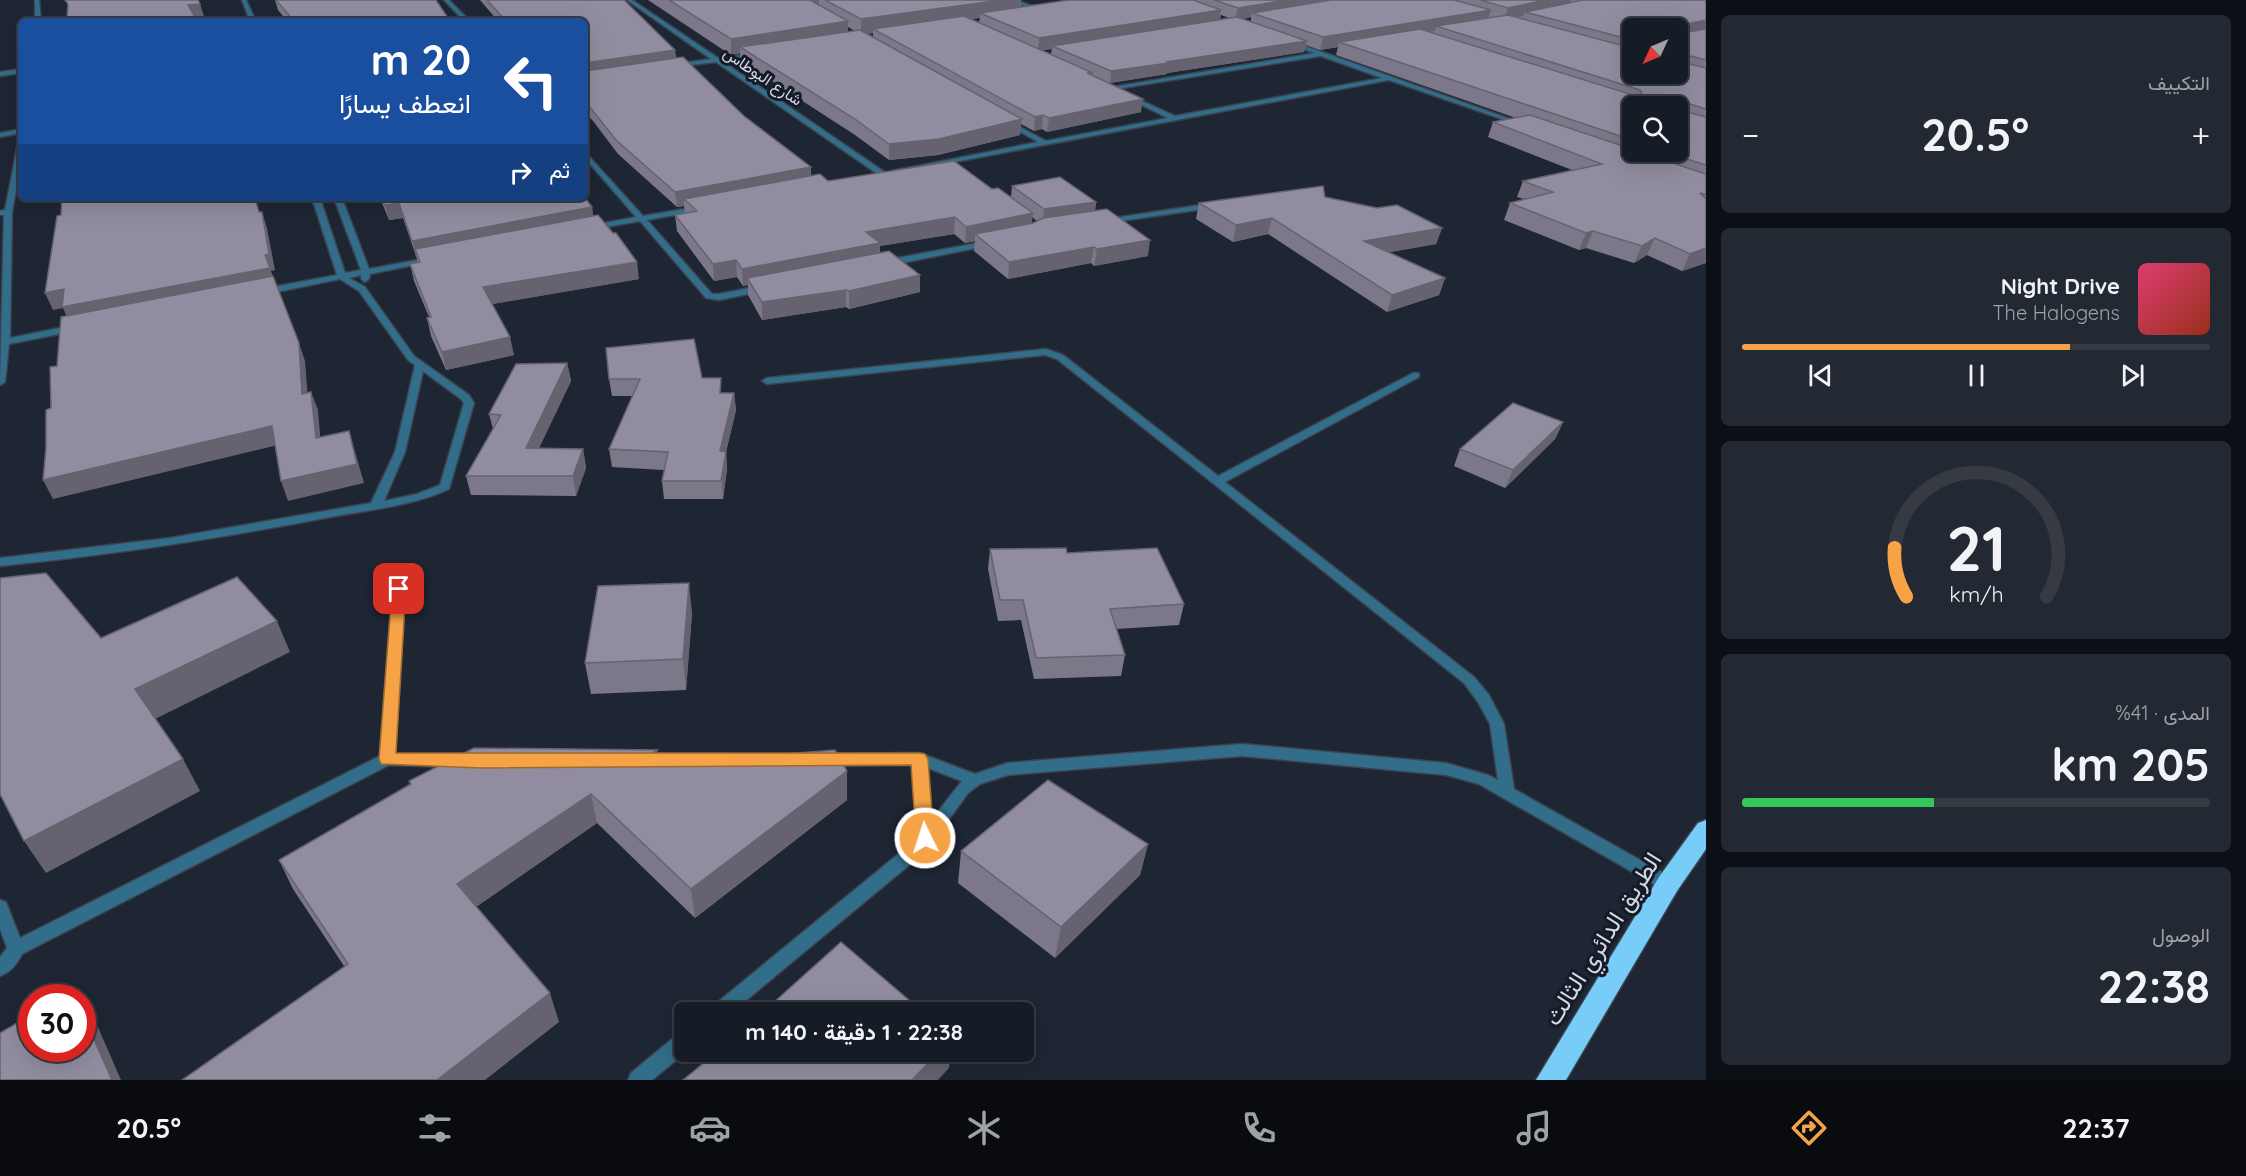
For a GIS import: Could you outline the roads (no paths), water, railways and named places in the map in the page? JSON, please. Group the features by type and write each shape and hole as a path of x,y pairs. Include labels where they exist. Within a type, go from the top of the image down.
{"highway":[{"name":"الطريق الدائري الثالث","path":"1550,1080 1668,884 1706,830"}],"street":[{"path":"37,0 38,18"},
{"path":"244,0 252,18"},
{"path":"446,0 464,18"},
{"name":"شارع البوطاس","path":"629,0 882,173"},
{"path":"1012,0 1041,11"},
{"path":"1030,13 1051,10"},
{"path":"1279,39 1536,129"},
{"path":"1110,88 1335,52"},
{"path":"667,67 759,53"},
{"path":"0,75 18,72"},
{"path":"871,176 1172,117 1389,78"},
{"path":"1099,84 1172,117"},
{"path":"1002,119 1043,142"},
{"path":"0,135 18,132"},
{"path":"0,382 5,342 4,213 18,155"},
{"path":"588,157 709,296 719,297 777,285"},
{"path":"947,161 956,167"},
{"path":"0,562 134,548 427,495 445,487 468,403 465,397 419,366 393,335 362,289 342,277 317,201"},
{"path":"339,201 366,272 362,289"},
{"path":"1096,222 1221,204"},
{"path":"584,230 711,206"},
{"path":"881,264 996,242"},
{"path":"249,295 447,256"},
{"path":"5,342 86,326"},
{"path":"767,381 1046,352 1060,357 1469,680 1484,699 1497,724 1507,791"},
{"path":"376,505 400,452 419,366"},
{"path":"1218,481 1416,375"},
{"path":"387,759 399,589"},
{"path":"731,1002 908,856 963,789 975,780 991,773 1024,766 1242,750 1446,769 1483,778 1668,884"},
{"path":"0,968 11,958 16,949 387,759 482,761"},
{"path":"813,760 920,759 975,780"},
{"path":"920,759 925,838"},
{"path":"624,760 742,760"},
{"path":"0,907 16,949"},
{"path":"638,1080 674,1049"}]}
